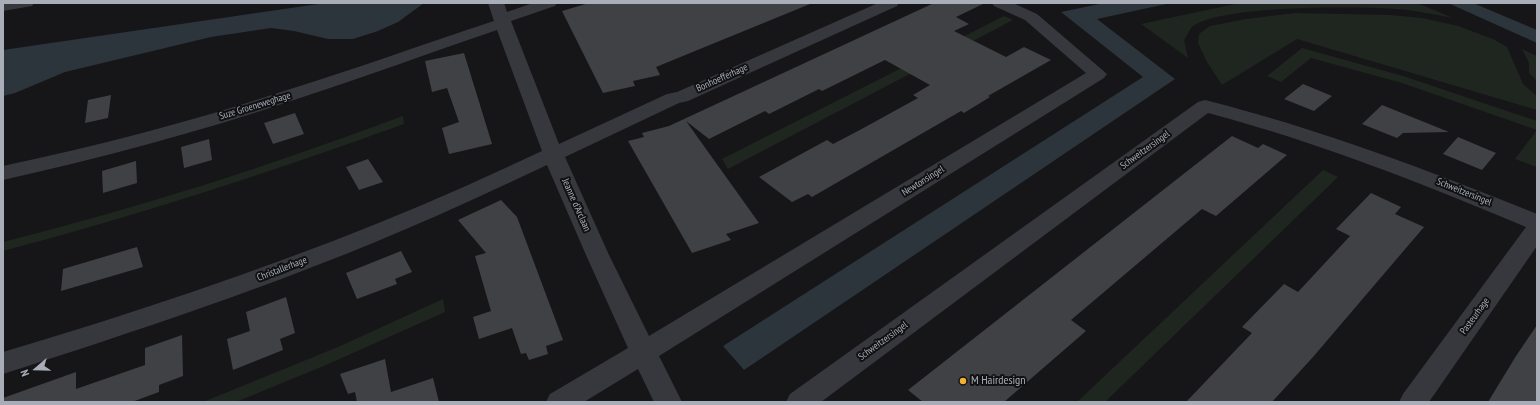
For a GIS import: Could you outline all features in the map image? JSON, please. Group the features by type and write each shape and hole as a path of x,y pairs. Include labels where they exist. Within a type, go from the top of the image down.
{"street":[{"path":"3,6 26,3"},
{"name":"Jeanne d'Arclaan","path":"496,3 521,73 553,154 668,402"},
{"path":"502,21 549,3"},
{"name":"Bonhoefferhage","path":"553,154 659,105 681,97 891,3"},
{"name":"Newtonsingel","path":"644,353 1098,74 1031,17 1000,3"},
{"name":"Suze Groeneweghage","path":"3,173 128,143 240,112 327,84 502,21"},
{"name":"Schweitzersingel","path":"800,402 1205,106 1289,129 1365,154 1438,181 1537,223"},
{"name":"Christallerhage","path":"3,363 152,315 292,265 456,198 553,154"},
{"name":"Pasteurhage","path":"1413,402 1537,229"},
{"path":"560,402 644,353"}],"shaded area":[{"path":"325,3 424,3 398,22 378,31 353,39 328,39 294,31 271,28 211,37 65,72 15,93 3,96 3,50"},
{"path":"1104,3 1171,3 1097,19 1175,79 744,370 723,346 1143,77 1061,12"},
{"path":"1240,3 1417,3 1453,18 1408,10 1362,8 1296,8 1232,14 1208,20 1192,27 1184,40 1188,58 1141,24"},
{"path":"1448,3 1473,3 1537,30 1537,43"},
{"path":"1295,13 1390,15 1422,18 1458,26 1493,39 1507,47 1523,84 1537,96 1537,110 1297,39 1222,85 1207,62 1198,43 1199,34 1210,26 1246,19"},
{"path":"1004,16 1013,20 728,169 722,159"},
{"path":"1302,48 1403,76 1537,121 1537,130 1402,83 1311,58 1281,82 1267,76"},
{"path":"1522,49 1537,56 1537,81 1529,73 1529,63"},
{"path":"403,116 404,124 305,159 155,208 3,251 3,242 104,215 205,185 304,152"},
{"path":"1537,130 1537,167 1515,159"},
{"path":"1323,170 1338,177 1105,402 1077,402"},
{"path":"443,299 445,312 326,365 236,402 203,402 338,347"}],"building":[{"path":"589,3 810,4 656,67 660,75 633,81 635,86 603,93 562,11"},
{"path":"934,3 985,3 956,17 969,24 954,31 1006,57 1024,47 1051,60 988,96 990,97 964,113 961,111 812,197 808,194 792,202 759,177 827,140 833,144 858,131 918,98 913,95 930,85 885,60 822,91 819,89 769,114 765,111 709,139 686,121 759,223 726,234 731,240 692,253 628,141 644,137 642,133 669,126"},
{"path":"464,53 492,144 449,154 442,128 459,122 447,88 432,92 425,61"},
{"path":"1303,84 1332,96 1314,111 1284,99"},
{"path":"111,95 108,118 85,123 88,100"},
{"path":"1382,105 1449,132 1403,133 1397,138 1362,124"},
{"path":"295,113 304,134 273,144 264,123"},
{"path":"1232,136 1258,148 1263,144 1287,155 1216,216 1202,209 1071,320 1086,331 1004,402 923,402 908,390"},
{"path":"1458,137 1496,153 1482,170 1443,154"},
{"path":"209,139 212,160 184,168 181,147"},
{"path":"368,159 383,182 359,190 346,167"},
{"path":"136,161 137,183 103,193 102,171"},
{"path":"1371,193 1401,207 1395,214 1424,227 1313,357 1272,402 1186,402 1252,333 1242,327 1284,284 1298,292 1350,236 1336,229"},
{"path":"501,200 517,217 563,340 546,346 548,354 529,360 526,353 521,354 512,328 479,339 473,317 491,311 475,256 486,253 458,220"},
{"path":"137,247 143,267 61,291 63,269"},
{"path":"401,251 412,272 395,279 397,284 357,299 346,273"},
{"path":"286,297 295,333 280,339 283,350 233,370 227,339 250,331 246,312"},
{"path":"1537,325 1537,402 1488,402 1516,356"},
{"path":"182,335 183,376 159,385 159,392 132,402 3,402 3,398 76,372 76,389 145,365 145,348"},
{"path":"385,359 391,392 433,378 439,402 357,402 355,392 348,394 340,374"}],"place":[{"name":"M Hairdesign","path":"963,381"}]}
